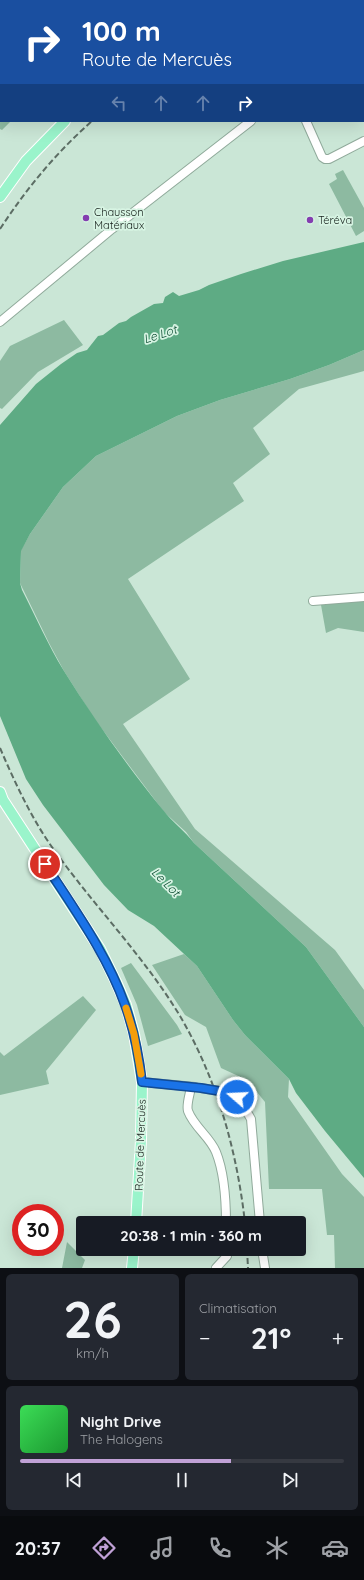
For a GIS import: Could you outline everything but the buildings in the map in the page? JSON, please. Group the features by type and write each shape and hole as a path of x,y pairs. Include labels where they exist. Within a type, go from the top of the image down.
{"main road":[{"path":"0,197 26,161 64,122"},
{"name":"Route de Mercuès","path":"0,792 3,800 100,949 126,1005 134,1034 142,1082 142,1134 136,1216"},
{"path":"132,1268 133,1256"}],"street":[{"path":"0,322 112,229 250,122"},
{"path":"306,122 322,157 325,159 329,159 364,141"},
{"path":"313,601 364,597"},
{"path":"142,1082 225,1092 237,1097 240,1100 251,1119 259,1216"},
{"path":"191,1087 188,1110 195,1122 208,1137 216,1153 226,1205 226,1216"},
{"path":"216,1268 227,1256"},
{"path":"263,1256 265,1268"}],"shaded area":[{"path":"0,122 10,122 2,130 0,129"},
{"path":"343,170 364,208 364,231 356,236 329,184 337,179 335,174"},
{"path":"64,320 83,345 38,372 2,409 0,408 0,361 10,346"},
{"path":"364,350 364,371 299,389 253,428 270,454 233,483 244,501 128,579 190,679 123,724 195,829 335,950 364,990 364,1027 306,947 194,843 186,832 164,812 93,717 64,671 20,583 21,550 30,534 63,487 96,456 177,416 220,400 290,379"},
{"path":"364,600 364,632 338,628 326,633 321,605"},
{"path":"184,954 197,966 233,1020 245,1035 289,1079 288,1097 342,1174 364,1197 364,1268 335,1268 334,1235 327,1235 322,1189 269,1189 265,1102 247,1080 221,1068 206,1027 185,1015 152,965"},
{"path":"131,963 182,1034 148,1046 137,1005 121,968"},
{"path":"83,996 96,1010 46,1071 49,1084 0,1095 0,1052 4,1056"},
{"path":"67,1242 76,1251 76,1256 81,1256 85,1260 82,1268 62,1268"}],"water":[{"name":"Le Lot","path":"364,242 364,350 290,379 220,400 177,416 96,456 63,487 30,534 21,551 20,583 42,631 64,671 111,742 150,793 194,843 306,947 364,1027 364,1178 296,1093 289,1079 245,1035 233,1020 197,966 154,926 128,910 104,885 43,805 26,779 0,716 0,425 36,384 61,364 77,353 87,350 98,336 103,335 119,323 126,321 154,304 163,303 165,297 173,292 179,296 283,261"}],"railway":[{"path":"0,229 42,172 91,122"},
{"path":"0,748 12,776 48,842 152,974 180,1016 193,1040 215,1090 231,1142 237,1169 244,1216"},
{"path":"247,1256 248,1268"}],"slow traffic":[{"path":"126,1008 134,1034 141,1074"}],"place":[{"name":"Chausson Matériaux","path":"86,218"},
{"name":"Téréva","path":"310,220"}],"route":[{"path":"45,864 100,949 116,982 126,1005 134,1034 142,1082 201,1088 225,1092 237,1097"}]}
